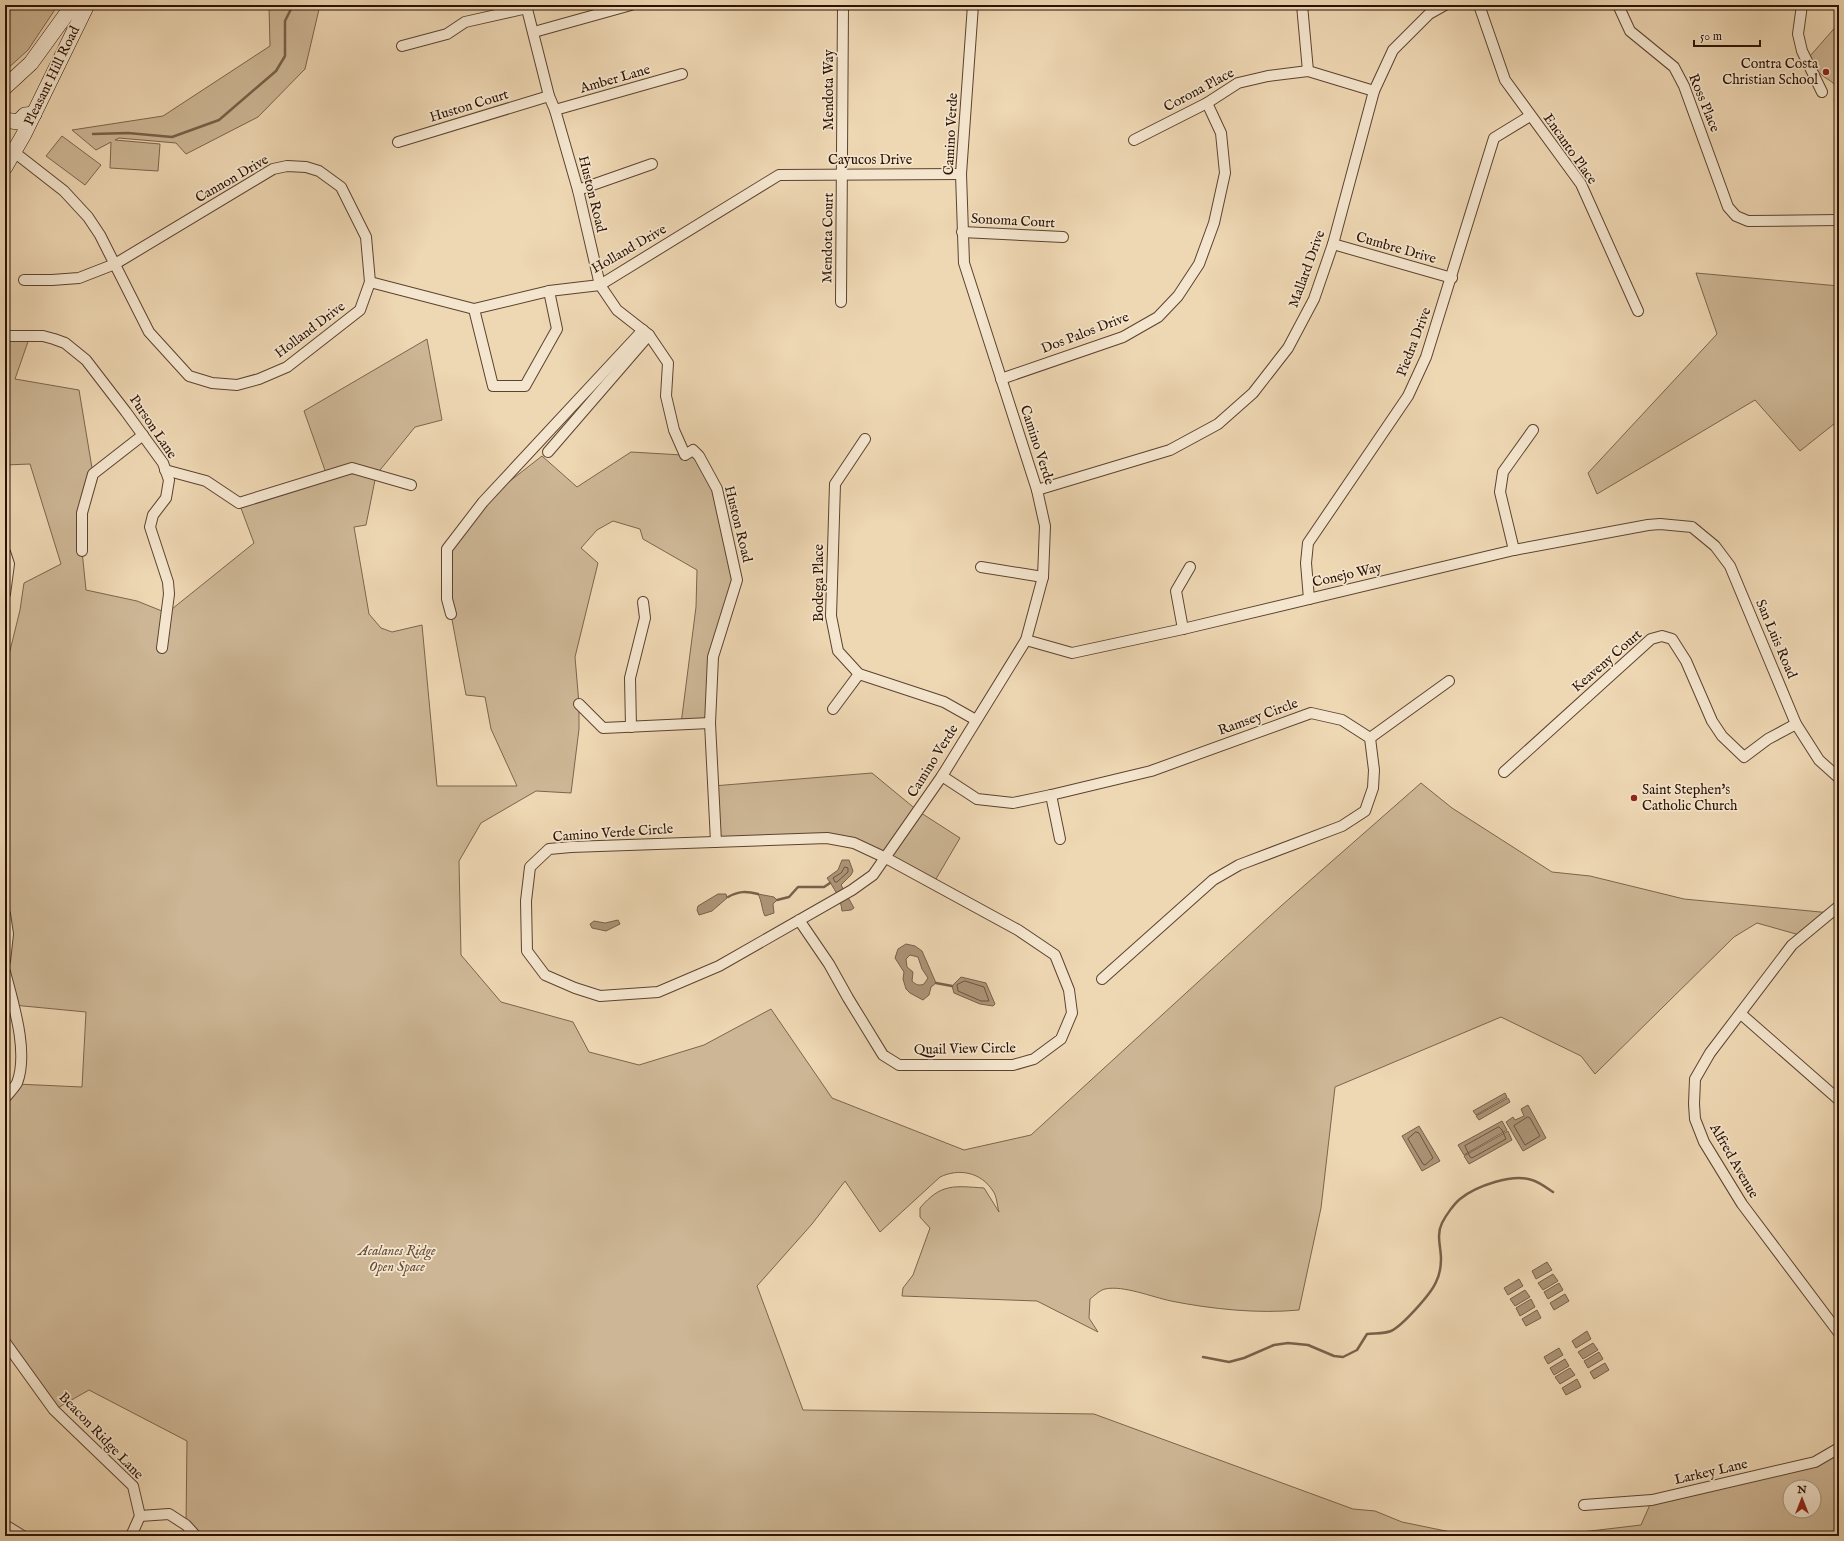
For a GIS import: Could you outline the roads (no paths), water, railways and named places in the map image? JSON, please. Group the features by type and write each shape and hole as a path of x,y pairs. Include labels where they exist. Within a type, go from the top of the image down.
{"main road":[{"name":"Pleasant Hill Road","path":"5,87 31,63 73,5"},
{"name":"Pleasant Hill Road","path":"5,167 34,114 87,5"},
{"path":"5,120 18,122 26,115 34,114"}],"street":[{"path":"594,16 597,5"},
{"path":"534,32 631,5"},
{"name":"Mendota Way","path":"843,5 843,174"},
{"name":"Camino Verde","path":"886,858 942,776 1026,640 1043,576 1045,526 1037,490 964,263 962,232 962,174 973,5"},
{"path":"1302,5 1308,71"},
{"name":"Mallard Drive","path":"1037,490 1170,450 1218,424 1252,393 1288,348 1314,299 1333,244 1374,91 1393,50 1429,14 1445,5"},
{"name":"Encanto Place","path":"1479,5 1506,80 1530,116 1581,184 1638,311"},
{"name":"Ross Place","path":"1618,5 1630,31 1674,67 1684,86 1728,207 1736,216 1748,221 1839,220"},
{"path":"1802,5 1798,34 1802,51 1822,92"},
{"path":"402,46 447,34 465,22 527,7"},
{"name":"Huston Road","path":"527,7 549,96 555,110 578,190 600,285 617,310 646,332 668,363 666,396 674,430 685,454 693,450 699,456 717,489 737,580 713,657 710,723 716,842"},
{"name":"Corona Place","path":"1134,140 1207,103 1238,83 1268,76 1308,71 1374,91"},
{"name":"Amber Lane","path":"555,110 682,74"},
{"name":"Huston Court","path":"398,142 549,96"},
{"name":"Dos Palos Drive","path":"1001,379 1123,337 1158,317 1178,296 1199,264 1214,223 1225,173 1221,133 1207,103"},
{"name":"Piedra Drive","path":"1309,598 1306,563 1308,543 1408,396 1426,357 1452,278 1494,138 1530,116"},
{"name":"Holland Drive","path":"14,152 64,190 88,217 115,264 149,332 189,376 212,383 237,385 259,379 287,367 360,310 370,282 474,309 549,291 600,285 779,175"},
{"path":"578,190 652,164"},
{"name":"Cannon Drive","path":"24,280 80,278 115,264 273,169 287,166 306,167 319,171 341,187 366,237 370,282"},
{"name":"Mendota Court","path":"840,302 843,174"},
{"name":"Cayucos Drive","path":"779,175 962,174"},
{"name":"Sonoma Court","path":"962,232 1063,237"},
{"name":"Cumbre Drive","path":"1333,244 1452,278"},
{"path":"474,309 493,386 525,386 557,329 549,291"},
{"path":"548,452 646,332"},
{"path":"451,614 447,599 447,549 483,502 646,332"},
{"name":"Purson Lane","path":"5,336 43,336 65,343 86,360 143,435 165,470 170,480 166,498 152,515 150,527 168,582 167,620 162,648"},
{"path":"1514,550 1500,492 1503,472 1533,430"},
{"path":"82,551 82,513 93,474 143,435"},
{"name":"Bodega Place","path":"865,440 835,484 831,616 838,651 859,674 944,702 976,720"},
{"path":"165,470 206,481 238,503 352,468 411,486"},
{"name":"Conejo Way","path":"1026,640 1072,653 1184,629 1514,550 1648,525 1677,525"},
{"name":"San Luis Road","path":"1677,525 1692,527 1715,546 1730,566 1796,724 1819,760 1839,778"},
{"path":"5,552 8,564 5,594"},
{"path":"981,567 1043,576"},
{"path":"1184,629 1176,591 1190,567"},
{"path":"631,727 630,678 645,618 643,602"},
{"name":"Keaveny Court","path":"1504,772 1651,639 1662,636 1672,639 1686,661 1712,721 1722,736 1744,757 1768,738 1796,724"},
{"path":"833,709 859,674"},
{"path":"1102,979 1213,880 1238,865 1342,826 1365,811 1373,788 1374,770 1370,738 1449,680"},
{"path":"579,704 603,728 710,723"},
{"name":"Ramsey Circle","path":"942,776 977,799 1013,803 1052,796 1151,771 1310,713 1342,720 1370,738"},
{"path":"1052,796 1060,839"},
{"name":"Camino Verde Circle","path":"827,838 854,842 886,858 873,875 852,890 719,966 658,992 600,996 545,975 527,951 526,901 530,867 549,849 716,842 827,838"},
{"name":"Quail View Circle","path":"800,920 829,964 883,1055 899,1065 1013,1065 1034,1059 1061,1039 1072,1013 1069,990 1055,954 1018,930 886,858"},
{"name":"Alfred Avenue","path":"1839,906 1792,945 1741,1014 1710,1052 1695,1079 1694,1104 1695,1119 1704,1142 1742,1204 1839,1333"},
{"path":"5,914 8,934 5,961"},
{"path":"5,972 9,1006 22,1058 16,1084 5,1098"},
{"path":"1741,1014 1839,1100"},
{"name":"Beacon Ridge Lane","path":"5,1342 54,1410 133,1486 140,1516"},
{"name":"Larkey Lane","path":"1584,1505 1652,1500 1815,1462 1839,1448"},
{"path":"131,1536 140,1516 168,1514 186,1525 196,1536"},
{"path":"5,1525 23,1536"}],"water":[{"path":"842,860 849,860 853,871 841,885 854,908 851,910 842,911 839,898 827,878 838,870"},
{"path":"718,894 726,894 727,898 712,911 699,915 697,910 698,906"},
{"path":"758,894 774,897 777,900 773,904 774,913 765,916"},
{"path":"618,920 620,924 606,931 592,928 590,924 594,921 605,923"},
{"path":"906,944 915,946 922,951 936,983 931,987 929,995 923,1000 906,989 903,979 904,972 895,958 898,949","holes":["910,955 918,957 922,969 928,978 924,984 921,985 912,981 913,972 907,967 906,959"]},
{"path":"961,977 986,983 995,1004 993,1006 980,1004 954,993 952,986"},
{"path":"1505,1093 1507,1097 1476,1115 1473,1111"},
{"path":"1508,1098 1510,1102 1479,1120 1476,1116"},
{"path":"1528,1105 1546,1138 1523,1151 1506,1122 1513,1117 1515,1120 1524,1116 1521,1109"},
{"path":"1502,1121 1507,1130 1464,1155 1458,1145"},
{"path":"1419,1126 1440,1161 1422,1171 1402,1136"},
{"path":"1508,1131 1512,1140 1469,1164 1464,1156"},
{"path":"1547,1262 1552,1270 1536,1279 1532,1271"},
{"path":"1553,1274 1558,1281 1543,1290 1538,1283"},
{"path":"1519,1279 1523,1286 1508,1295 1504,1288"},
{"path":"1559,1283 1563,1290 1548,1299 1544,1292"},
{"path":"1525,1290 1530,1297 1515,1306 1510,1299"},
{"path":"1565,1294 1569,1301 1554,1310 1550,1303"},
{"path":"1531,1299 1535,1307 1520,1316 1516,1308"},
{"path":"1537,1310 1541,1318 1526,1326 1522,1319"},
{"path":"1587,1331 1591,1339 1576,1348 1572,1341"},
{"path":"1593,1343 1598,1350 1583,1359 1578,1352"},
{"path":"1559,1348 1563,1355 1548,1364 1544,1357"},
{"path":"1599,1352 1603,1359 1588,1368 1584,1361"},
{"path":"1565,1359 1569,1366 1554,1375 1550,1368"},
{"path":"1605,1363 1609,1370 1594,1379 1590,1372"},
{"path":"1570,1368 1575,1375 1560,1384 1555,1377"},
{"path":"1577,1379 1581,1387 1566,1395 1562,1388"}],"waterway":[{"path":"93,134 128,133 172,137 219,120 276,71 285,56 285,21 293,5"},
{"path":"777,900 789,897 798,887 824,887 830,883"},
{"path":"728,897 743,892 758,894"},
{"path":"936,983 952,986"},
{"path":"1203,1357 1229,1362 1244,1358 1274,1345 1288,1343 1308,1345 1334,1356 1343,1357 1357,1350 1367,1334 1385,1333 1396,1328 1409,1316 1428,1294 1436,1282 1440,1268 1440,1228 1448,1213 1460,1199 1485,1185 1515,1178 1524,1178 1535,1181 1553,1192"}],"place":[{"name":"Contra Costa Christian School","path":"1826,72"},
{"name":"Saint Stephen's Catholic Church","path":"1634,798"}],"park label":[{"name":"Acalanes Ridge Open Space","path":"397,1260"}]}
